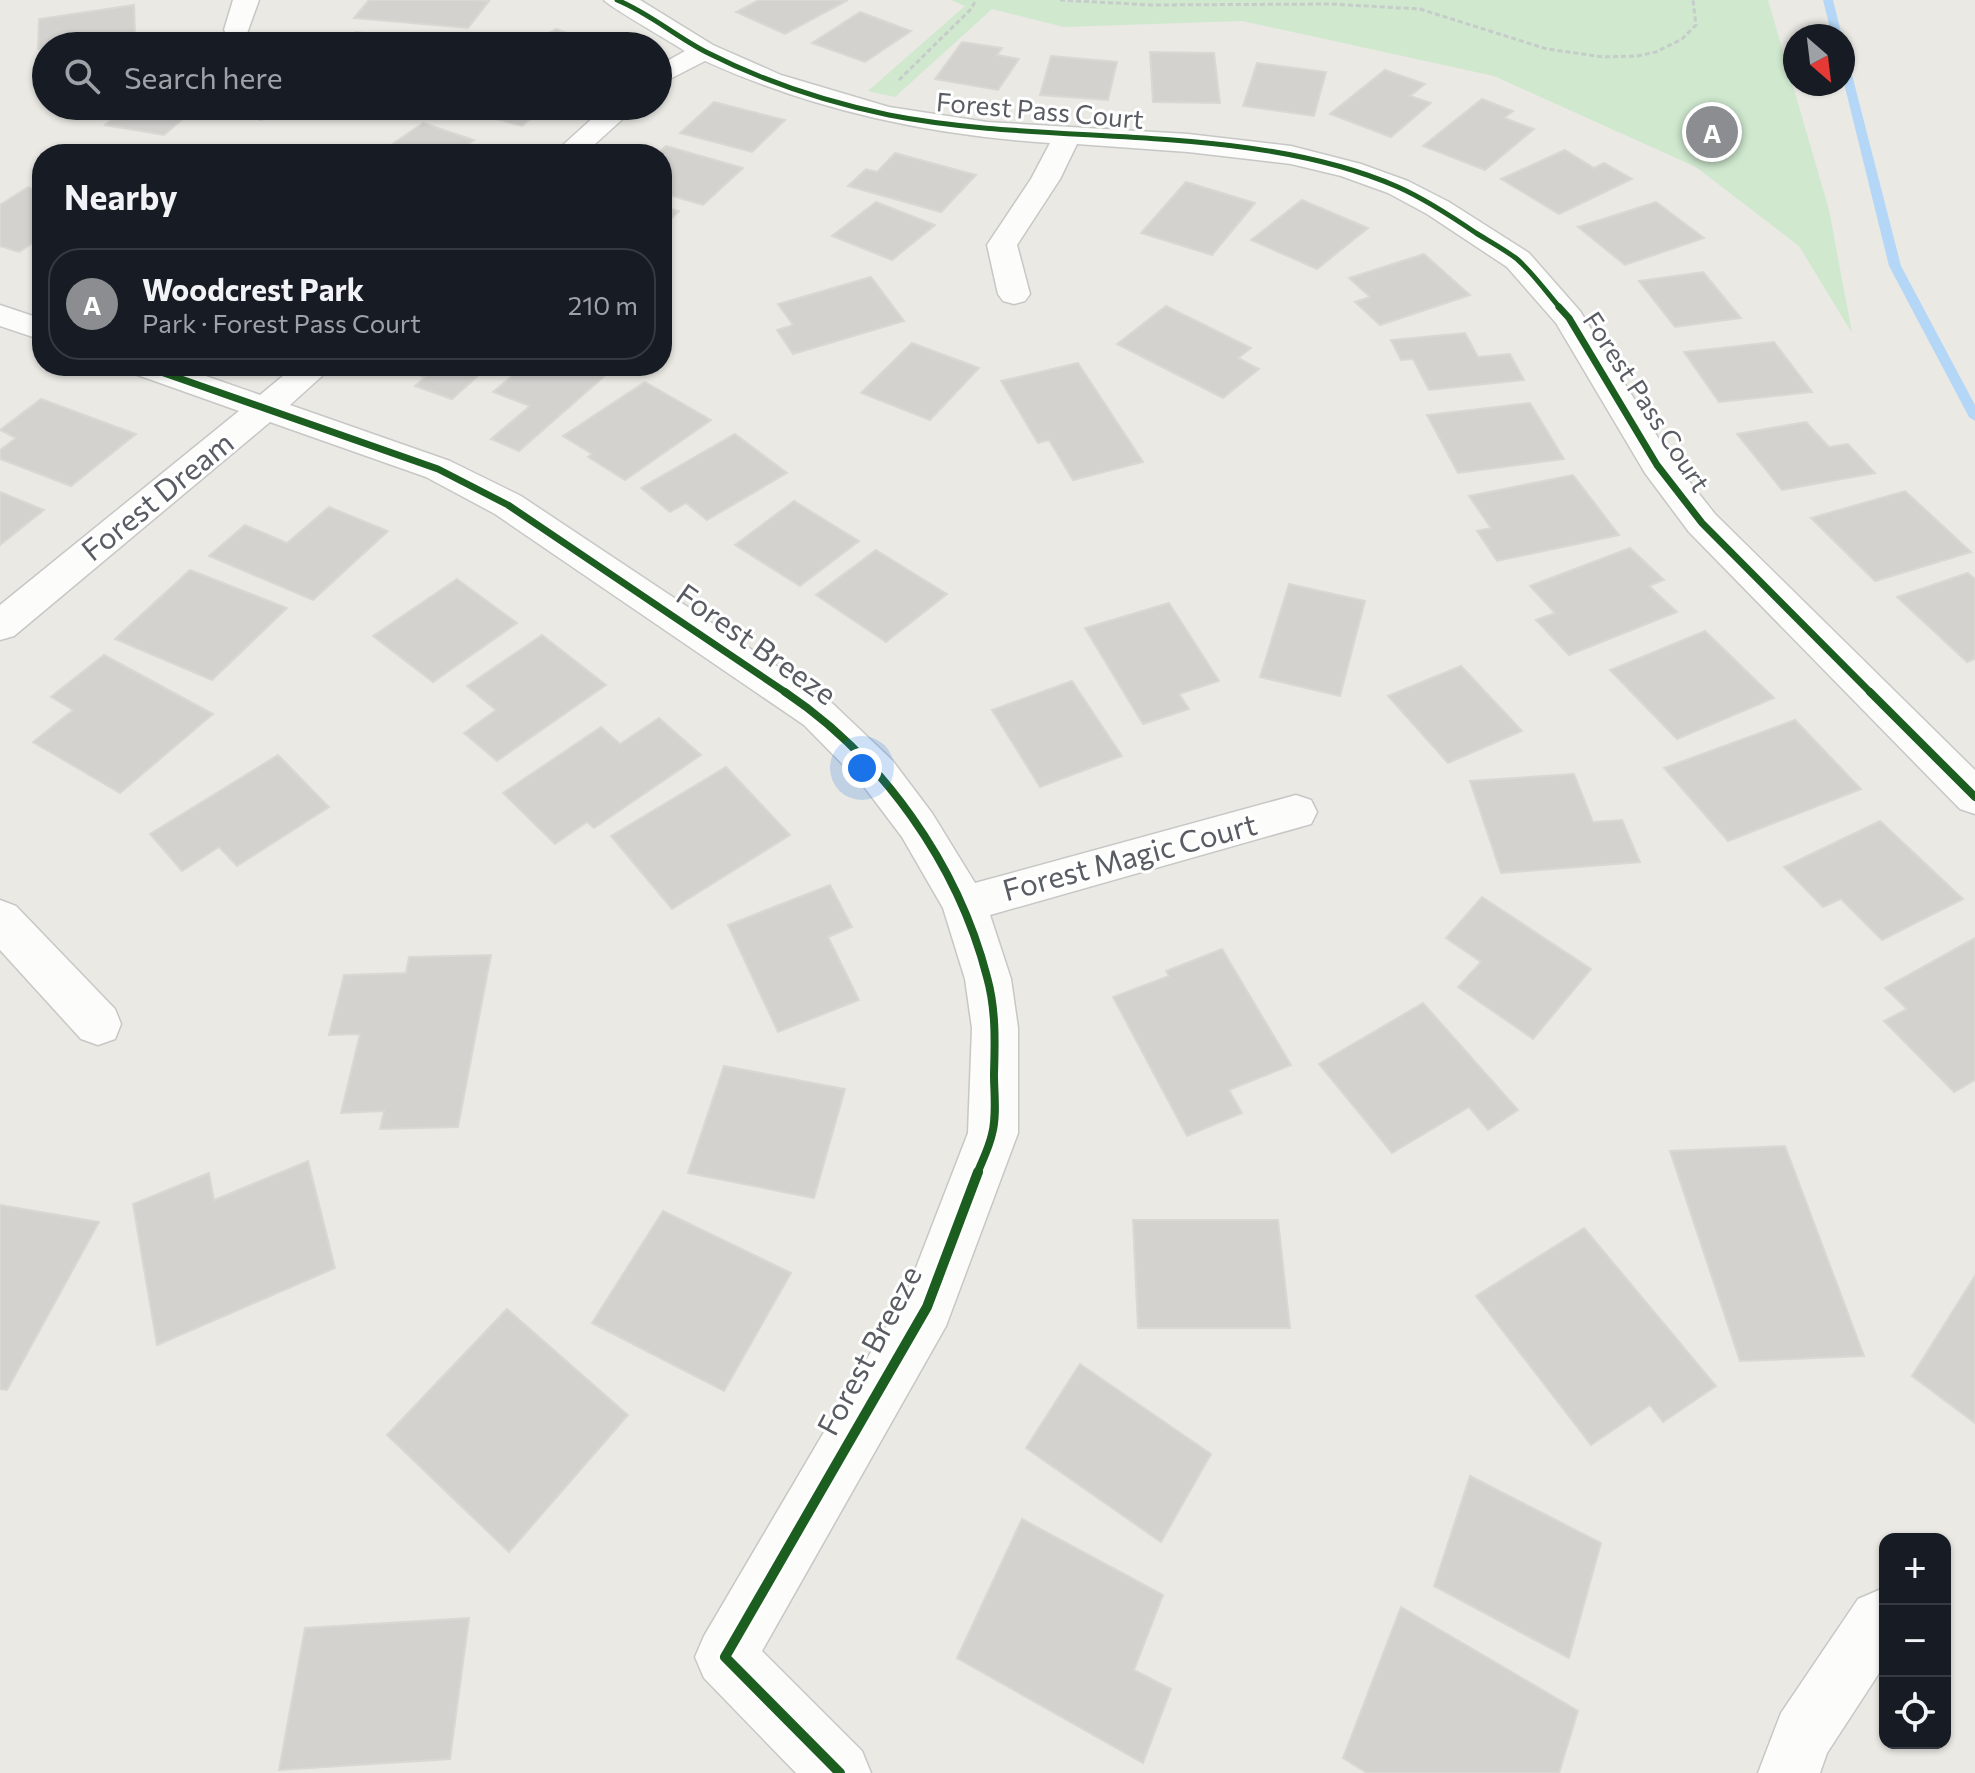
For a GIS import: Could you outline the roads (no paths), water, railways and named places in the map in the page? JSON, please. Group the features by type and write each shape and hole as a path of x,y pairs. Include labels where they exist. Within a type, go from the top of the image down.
{"street":[{"path":"237,30 246,0"},
{"name":"Forest Pass Court","path":"617,0 637,8 704,51 771,81 869,110 938,124 1291,155 1351,170 1398,187 1438,208 1518,260 1569,318 1657,465 1702,523 1975,797"},
{"path":"672,69 704,51"},
{"path":"579,144 607,120"},
{"path":"1014,294 1002,245 1044,186 1066,137"},
{"path":"0,315 32,326"},
{"name":"Forest Breeze","path":"172,376 438,469 508,505 818,714 885,782 917,825 964,904 988,979 995,1028 993,1133 927,1307 725,1657 840,1773"},
{"name":"Forest Dream","path":"0,626 304,376"},
{"name":"Forest Magic Court","path":"964,904 1296,812"},
{"path":"0,919 98,1024"},
{"path":"1789,1773 1803,1735 1879,1620"}],"waterway":[{"path":"1828,0 1834,24"},
{"path":"1852,96 1895,266 1975,417"}],"place":[{"name":"Woodcrest Park","path":"1712,132"}]}
